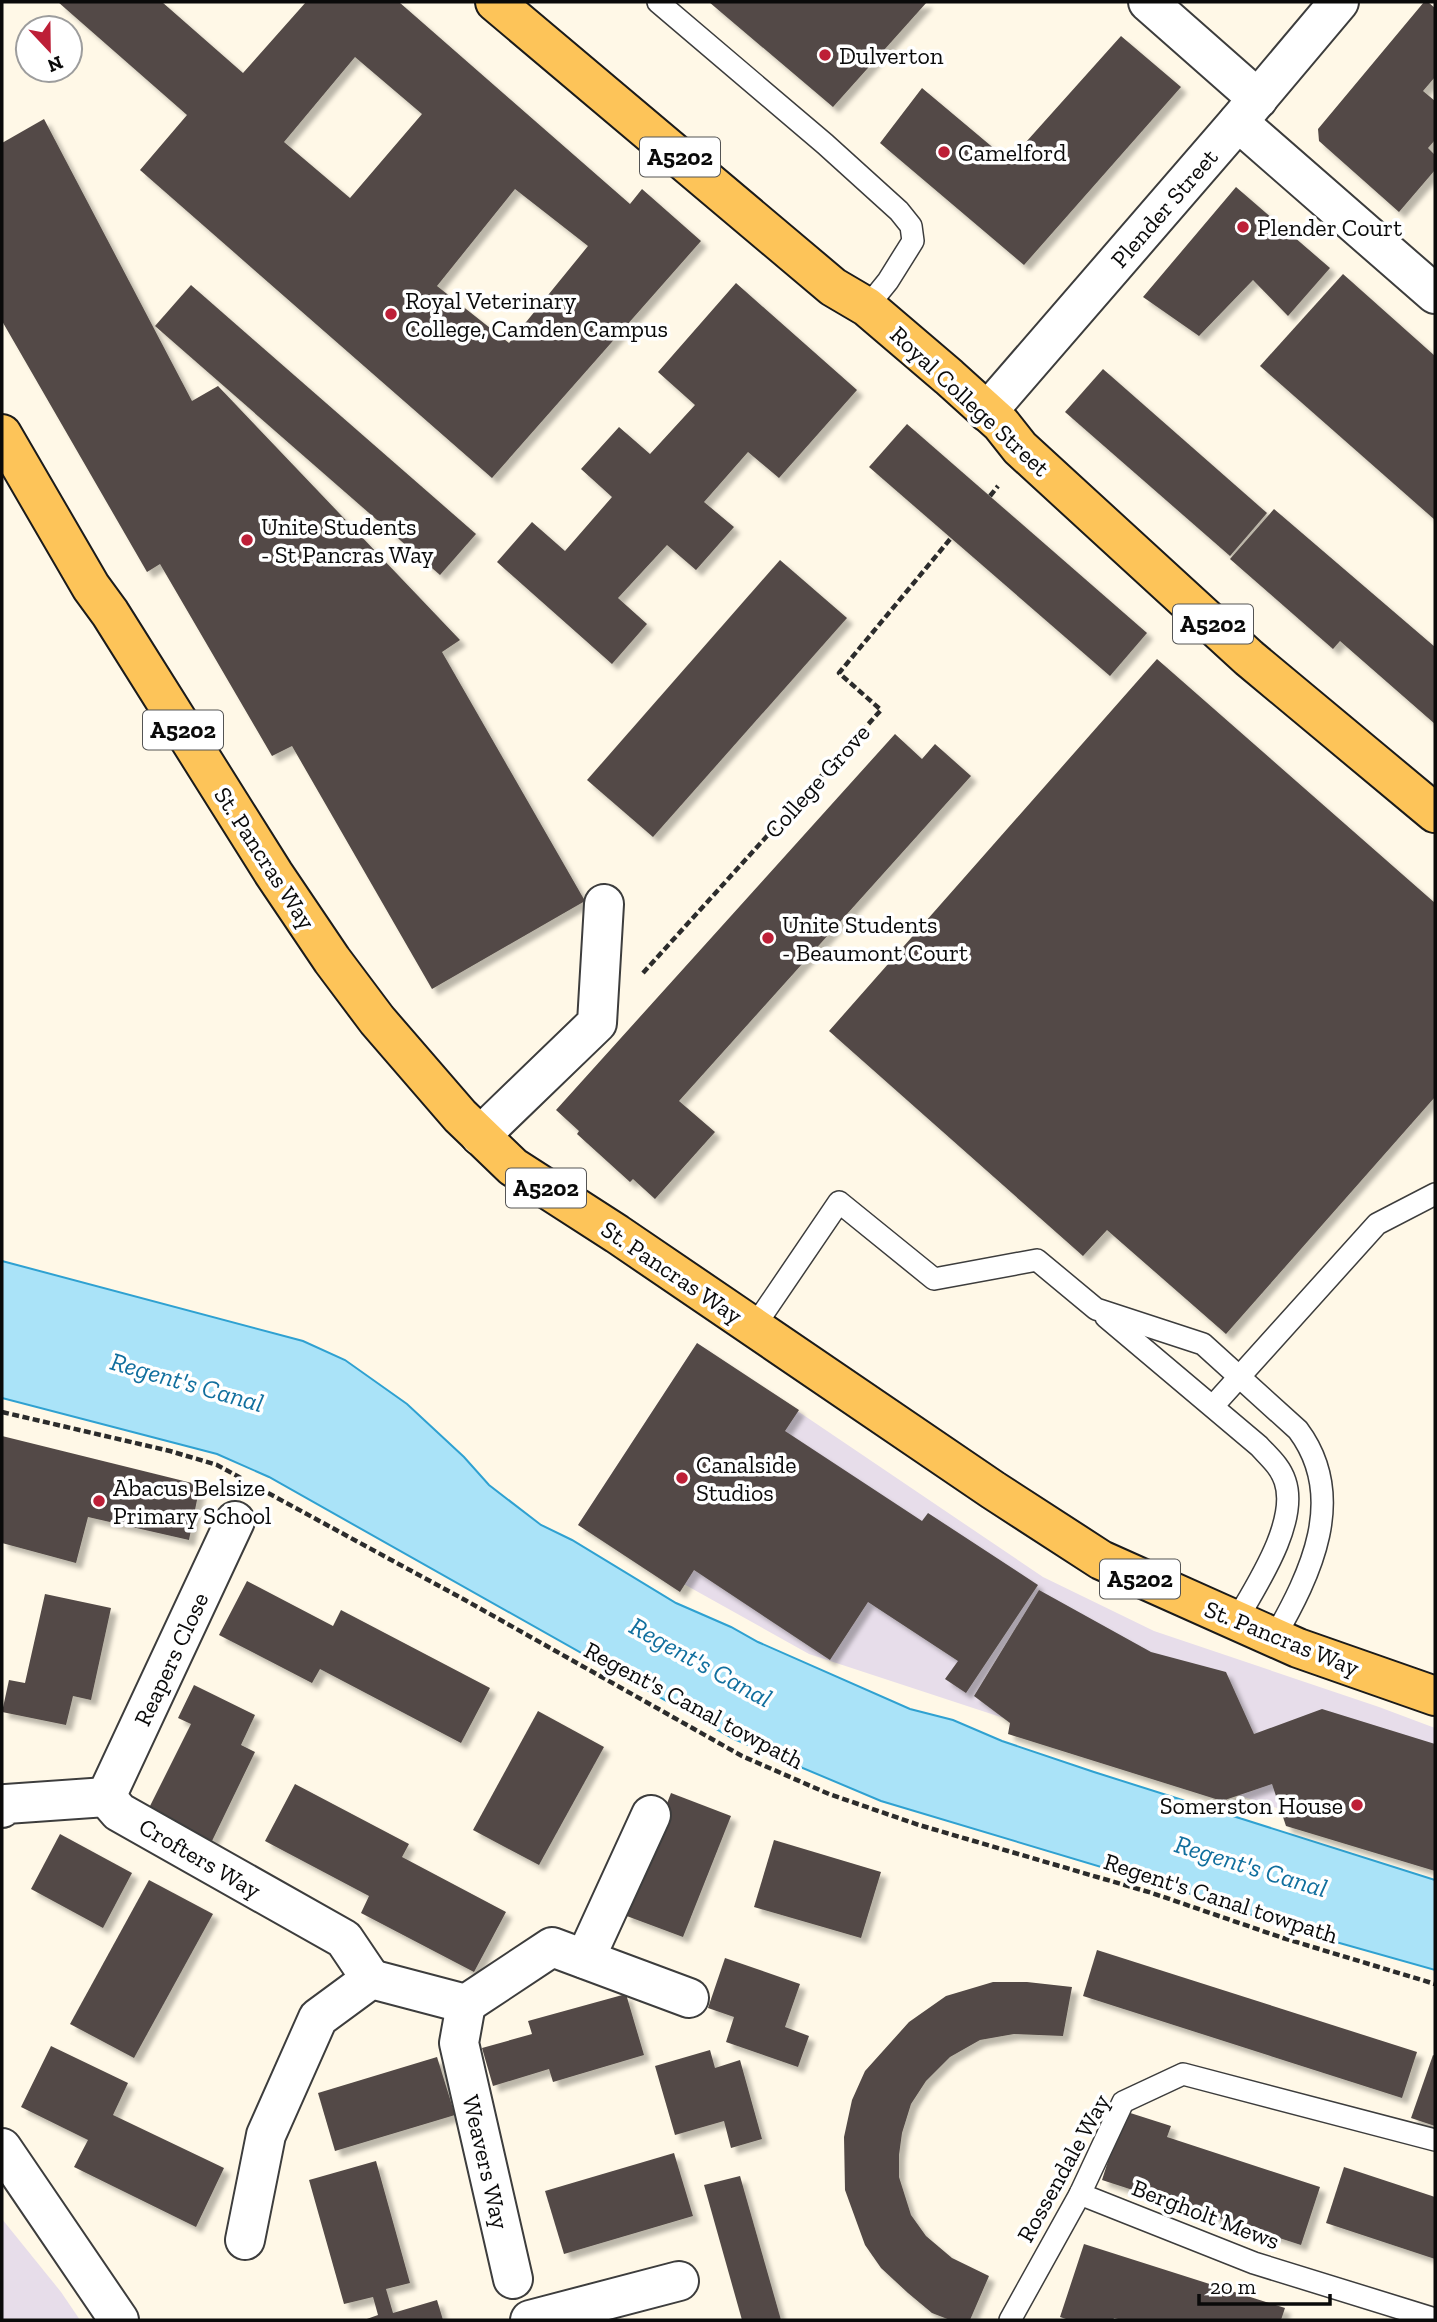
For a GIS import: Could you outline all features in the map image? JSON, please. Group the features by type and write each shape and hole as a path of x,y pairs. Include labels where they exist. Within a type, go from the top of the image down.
{"main road":[{"name":"Royal College Street","path":"495,2 833,288 867,307 1001,424 1020,448 1250,658 1435,813"},
{"name":"St. Pancras Way","path":"2,434 92,587 307,924 377,1020 460,1116 513,1167 1101,1560 1298,1648 1435,1696"}],"street":[{"path":"1149,2 1248,111 1435,294"},
{"name":"Plender Street","path":"987,412 1339,2"},
{"path":"480,1136 597,1023 604,904"},
{"name":"Reapers Close","path":"106,1797 235,1521"},
{"path":"3,1804 106,1797"},
{"name":"Crofters Way","path":"106,1797 120,1812 344,1939 371,1979"},
{"path":"585,1959 651,1815"},
{"path":"245,2240 266,2135 318,2018 371,1979 466,2004 552,1947 689,1998"},
{"name":"Weavers Way","path":"466,2004 459,2043 521,2305 678,2281"},
{"path":"2,2148 119,2320"}],"lane":[{"path":"658,2 825,144 900,211 911,226 913,241 888,281 867,307"},
{"path":"1213,1406 1377,1224 1435,1194"},
{"path":"754,1327 839,1202 934,1279 1037,1260 1213,1406 1277,1465 1285,1482 1288,1500 1282,1532 1236,1621"},
{"path":"1096,1309 1203,1344 1298,1430 1310,1446 1318,1466 1324,1495 1321,1528 1293,1605 1274,1638"},
{"name":"Rossendale Way","path":"1010,2320 1080,2193 1123,2102 1183,2074 1435,2140"},
{"name":"Bergholt Mews","path":"1080,2193 1254,2263 1435,2319"}],"path":[{"path":"990,496 1002,482"},
{"name":"College Grove","path":"597,1023 881,710 838,673 951,538"},
{"path":"2,1412 170,1451 217,1465 253,1485"},
{"name":"Regent's Canal towpath","path":"264,1491 466,1600 742,1756 829,1794 919,1825 1152,1892 1283,1938 1435,1984"}],"shaded area":[{"path":"697,1343 1043,1577 1154,1631 1435,1728 1435,1860 809,1654 578,1525"},
{"path":"2,2219 61,2292 80,2320 2,2320"}],"water":[{"name":"Regent's Canal","path":"2,1261 303,1341 345,1360 407,1404 464,1457 489,1485 541,1525 572,1540 676,1603 910,1709 953,1720 1002,1741 1094,1772 1435,1880 1435,1970 1297,1931 1198,1896 881,1801 734,1739 269,1477 217,1454 2,1398"}],"building":[{"path":"58,2 162,2 243,73 306,2 399,2 630,204 642,189 701,241 492,478 140,170 187,115 84,25 84,14 72,14","holes":["355,57 422,114 350,198 284,142","515,189 588,246 509,343 437,286"]},
{"name":"Dulverton","path":"709,2 818,3 927,2 833,107"},
{"path":"1424,2 1435,8 1435,77 1423,91 1435,101 1435,140 1428,148 1435,155 1435,170 1399,212 1319,141 1318,129"},
{"name":"Camelford","path":"1121,36 1181,87 1024,265 880,143 922,88 1009,161"},
{"name":"Unite Students - St Pancras Way","path":"44,119 192,401 218,386 460,640 442,652 585,901 432,989 292,746 272,756 160,564 147,572 2,321 2,143"},
{"name":"Plender Court","path":"1236,187 1330,268 1288,316 1253,280 1199,336 1143,297"},
{"path":"1343,274 1435,356 1435,520 1260,366"},
{"path":"736,283 857,390 779,478 748,452 704,502 734,527 696,570 667,545 618,598 647,624 612,664 497,562 532,522 565,551 612,497 581,469 619,427 650,454 695,405 658,372"},
{"path":"191,285 476,534 440,575 155,326"},
{"path":"1103,369 1267,513 1230,556 1065,412"},
{"path":"907,424 1147,633 1110,676 869,467"},
{"path":"1274,509 1435,647 1435,724 1340,641 1333,649 1230,559"},
{"path":"780,560 847,618 653,837 587,780"},
{"path":"1157,659 1435,903 1435,1097 1226,1334 1107,1230 1083,1256 829,1031"},
{"name":"Unite Students - Beaumont Court","path":"895,734 922,759 935,744 971,776 679,1101 715,1132 655,1199 633,1179 630,1182 577,1134 579,1131 556,1110"},
{"path":"697,1343 799,1410 785,1431 922,1521 928,1513 1038,1585 966,1693 945,1679 958,1661 868,1602 830,1660 694,1570 680,1592 578,1525"},
{"name":"Abacus Belsize Primary School","path":"2,1436 200,1485 189,1540 88,1517 76,1563 2,1543"},
{"path":"247,1581 333,1626 341,1610 490,1688 461,1743 320,1669 312,1683 219,1635"},
{"path":"1039,1590 1151,1652 1226,1672 1254,1734 1322,1709 1435,1744 1435,1871 1286,1826 1272,1784 1222,1801 1008,1734 1010,1723 974,1696"},
{"path":"45,1594 111,1608 91,1700 73,1696 66,1725 2,1712 9,1680 25,1683"},
{"path":"194,1685 255,1715 241,1745 255,1752 212,1841 148,1810 191,1724 178,1718"},
{"path":"538,1711 604,1747 539,1865 473,1830"},
{"path":"295,1784 409,1844 402,1857 506,1912 474,1972 361,1913 369,1896 265,1841"},
{"path":"671,1793 731,1816 683,1937 624,1915"},
{"path":"60,1834 132,1873 103,1928 31,1889"},
{"path":"774,1840 881,1872 861,1938 754,1907"},
{"path":"149,1880 213,1914 134,2058 70,2024"},
{"path":"1097,1950 1417,2052 1402,2098 1083,1996"},
{"path":"725,1958 800,1984 785,2027 809,2036 798,2067 726,2042 734,2017 708,2008"},
{"path":"993,1982 1027,1982 1072,1987 1063,2036 1014,2034 980,2040 950,2057 926,2081 911,2104 902,2133 899,2177 911,2215 926,2236 952,2258 989,2276 970,2320 950,2320 932,2313 908,2293 881,2268 865,2245 845,2190 844,2137 852,2100 865,2071 909,2022 946,1996"},
{"path":"626,1994 644,2055 553,2082 549,2069 493,2086 482,2048 532,2034 528,2021"},
{"path":"51,2046 128,2083 113,2115 224,2168 196,2227 74,2167 88,2140 21,2107"},
{"path":"710,2050 715,2068 740,2060 762,2139 731,2148 724,2121 675,2135 655,2066"},
{"path":"1433,2055 1435,2056 1435,2126 1411,2118"},
{"path":"437,2057 455,2115 335,2151 318,2093"},
{"path":"1124,2111 1171,2126 1167,2137 1320,2187 1301,2245 1102,2180"},
{"path":"674,2153 693,2216 564,2254 545,2191"},
{"path":"376,2161 410,2283 386,2289 393,2313 437,2300 443,2320 364,2320 378,2315 373,2297 344,2304 309,2180"},
{"path":"1344,2167 1435,2197 1435,2259 1326,2223"},
{"path":"740,2176 781,2320 742,2320 704,2185"},
{"path":"1084,2244 1285,2308 1281,2320 1069,2320 1060,2317"}],"place":[{"name":"Dulverton","path":"825,55"},
{"name":"Camelford","path":"944,152"},
{"name":"Plender Court","path":"1243,227"},
{"name":"Royal Veterinary College, Camden Campus","path":"391,314"},
{"name":"Unite Students - St Pancras Way","path":"247,540"},
{"name":"Unite Students - Beaumont Court","path":"768,938"},
{"name":"Canalside Studios","path":"682,1478"},
{"name":"Abacus Belsize Primary School","path":"99,1501"},
{"name":"Somerston House","path":"1357,1805"}]}
